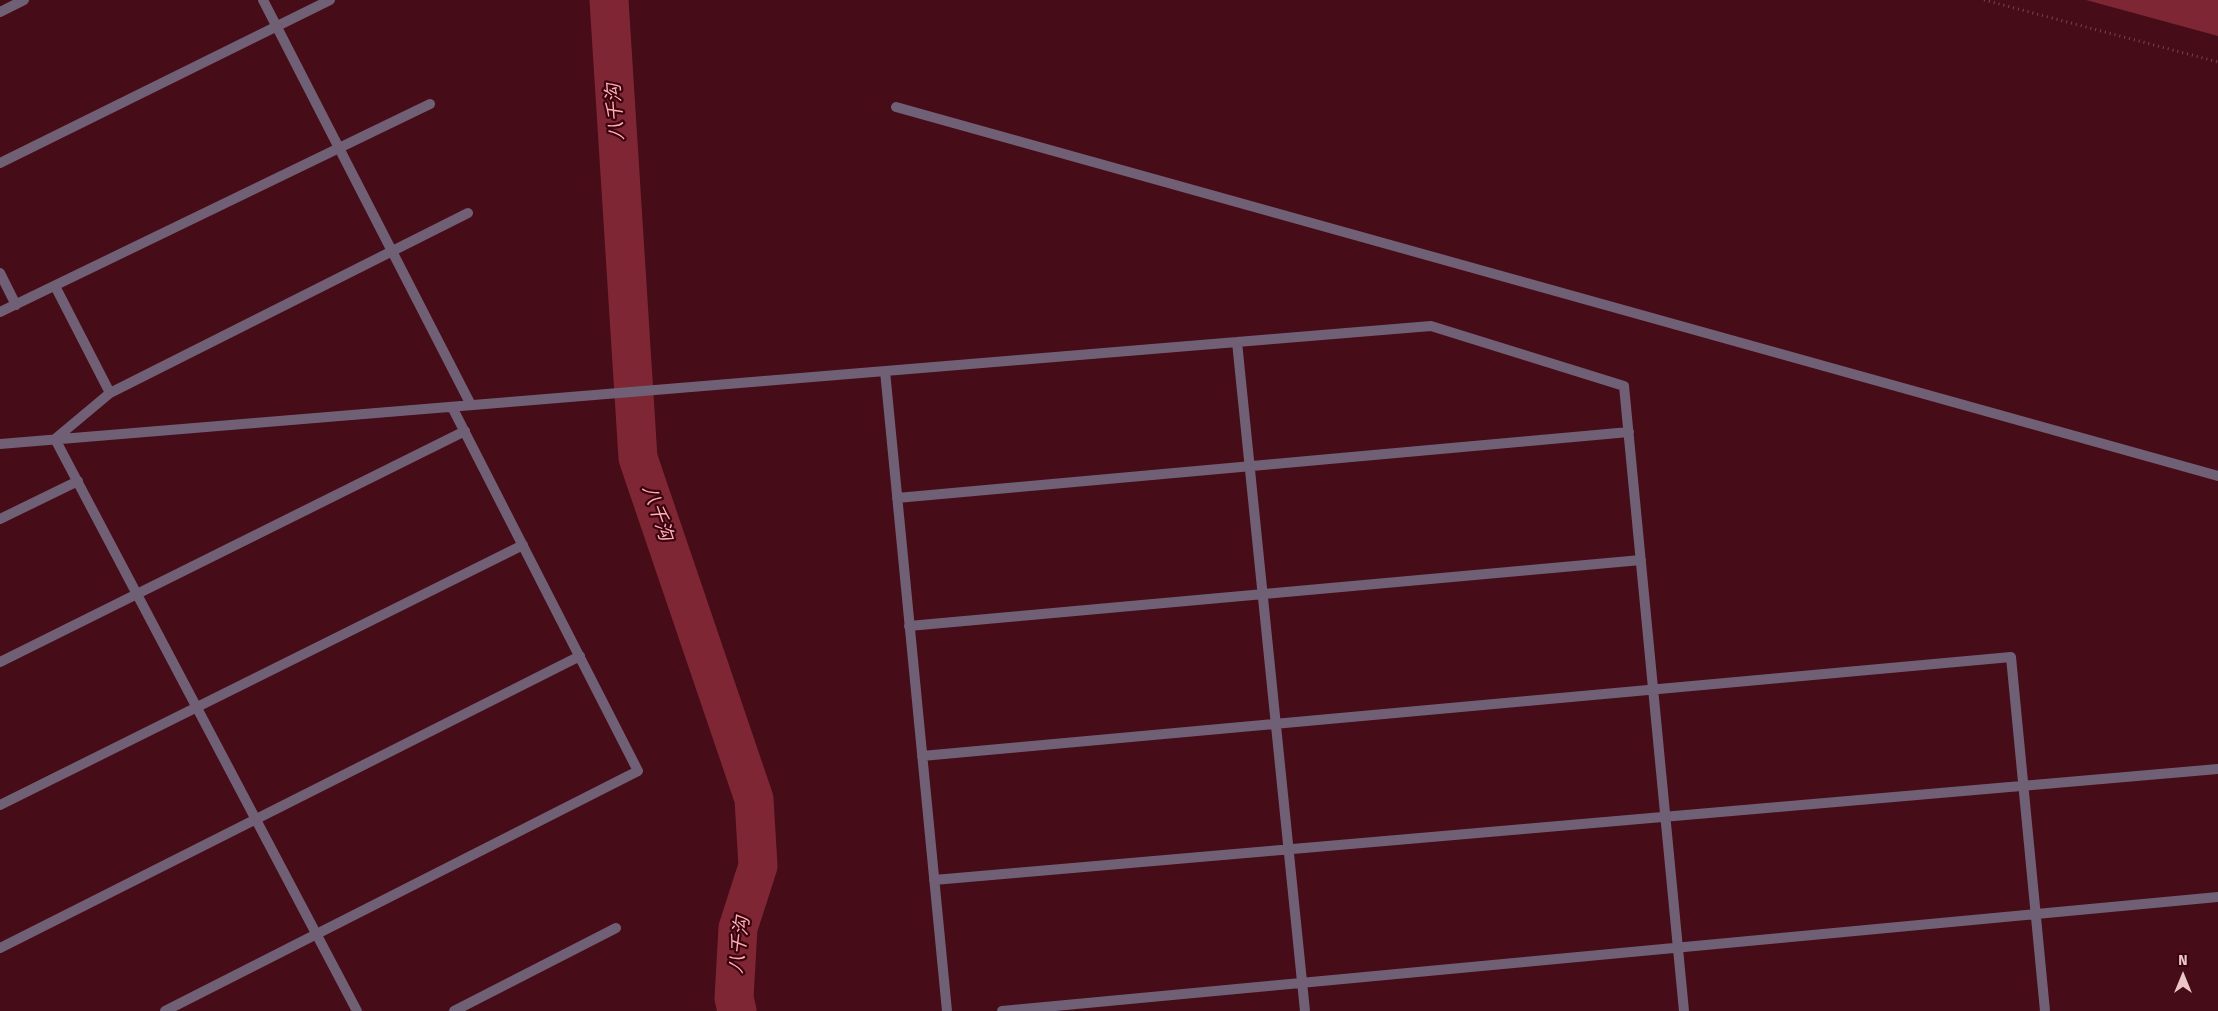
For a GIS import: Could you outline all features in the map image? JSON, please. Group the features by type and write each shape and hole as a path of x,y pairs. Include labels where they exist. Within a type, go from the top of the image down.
{"lane":[{"path":"0,12 24,0"},
{"path":"263,0 471,405"},
{"path":"0,163 330,0"},
{"path":"0,312 430,104"},
{"path":"896,108 2218,476"},
{"path":"55,439 110,393 468,213"},
{"path":"0,273 16,304"},
{"path":"55,286 110,393"},
{"path":"0,444 1431,326 1624,386 1684,1011"},
{"path":"1237,342 1304,1011"},
{"path":"885,371 947,1011"},
{"path":"164,1011 638,771 452,407"},
{"path":"0,662 465,431"},
{"path":"898,498 1629,432"},
{"path":"55,439 357,1011"},
{"path":"0,520 78,481"},
{"path":"0,805 523,545"},
{"path":"909,626 1641,560"},
{"path":"0,948 580,656"},
{"path":"922,756 2011,657 2045,1011"},
{"path":"934,880 2218,769"},
{"path":"1002,1011 2218,897"},
{"path":"454,1011 616,928"}],"path":[{"path":"1984,0 2218,62"}],"shaded area":[{"path":"2086,0 2218,0 2218,36"}],"waterway":[{"name":"八千沟","path":"609,0 638,458 754,799 758,866 738,928 734,998 737,1011"}]}
